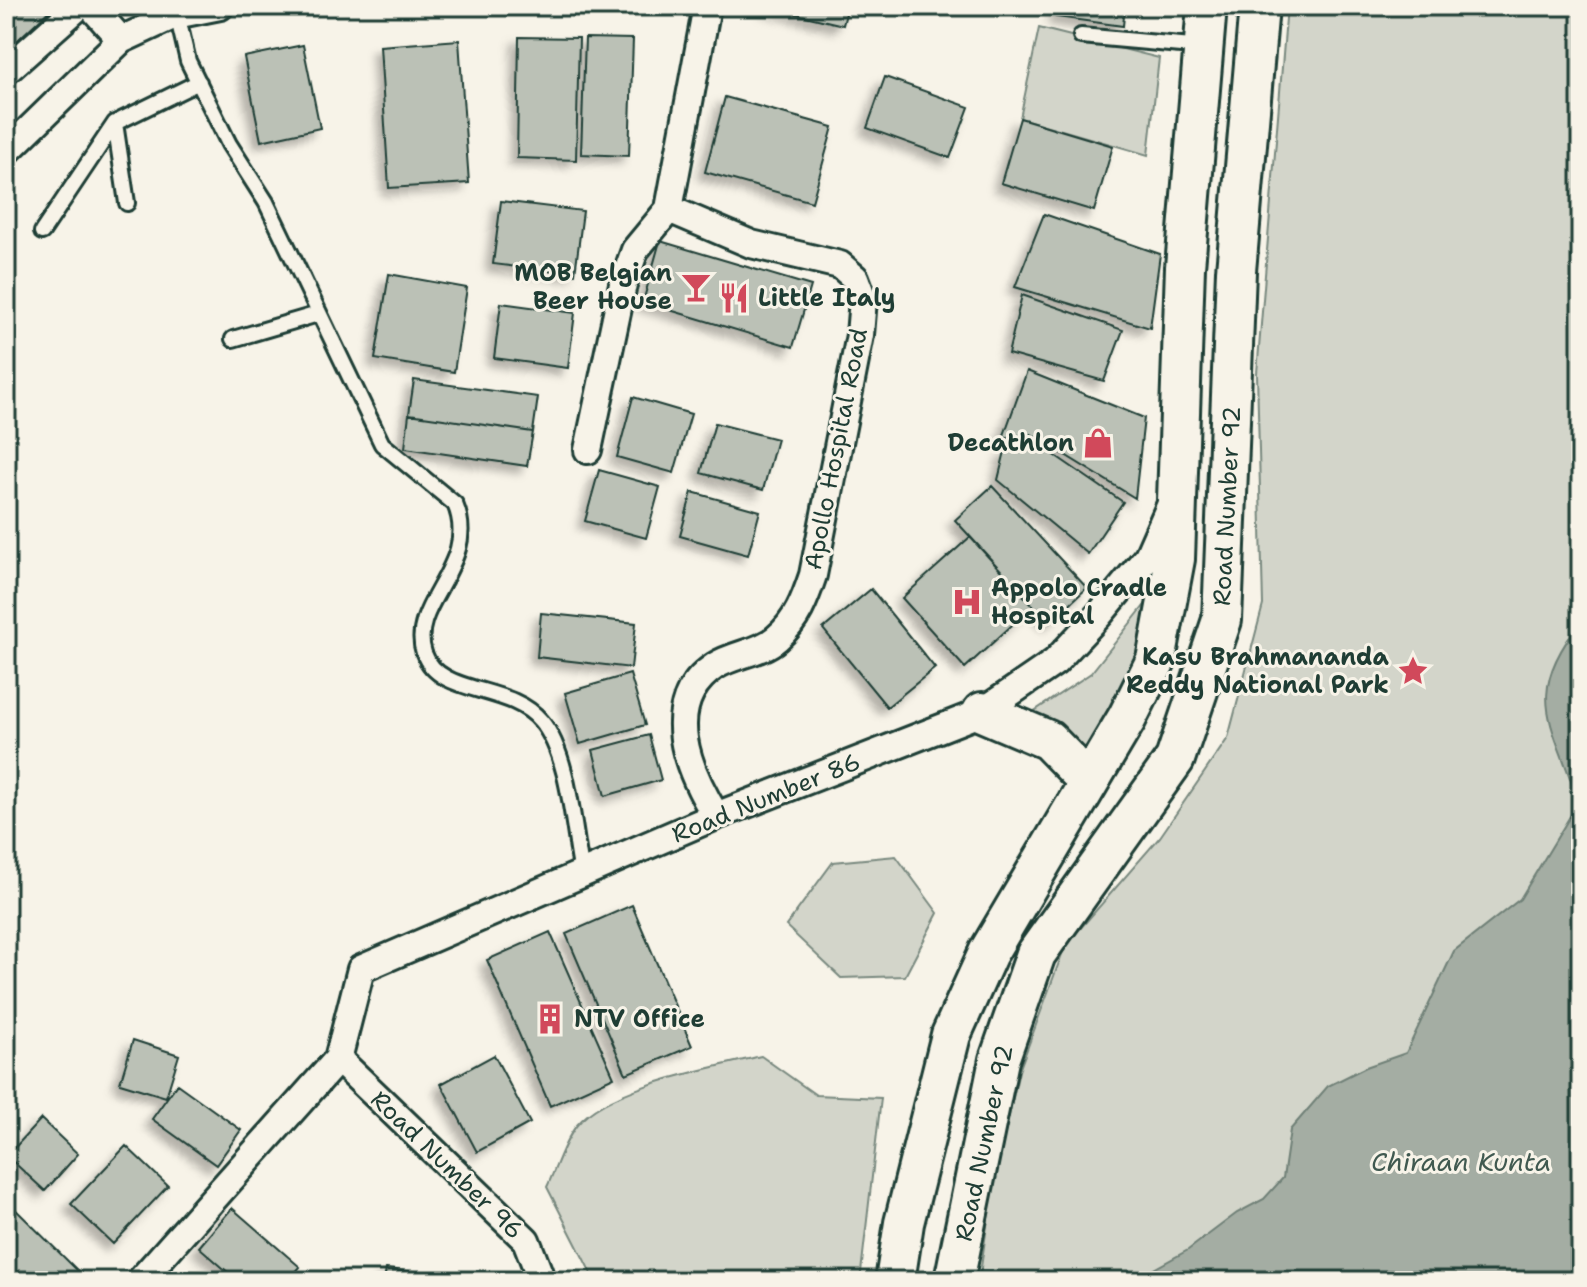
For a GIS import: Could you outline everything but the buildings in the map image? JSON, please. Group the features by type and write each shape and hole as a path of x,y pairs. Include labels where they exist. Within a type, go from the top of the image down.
{"main road":[{"name":"Road Number 92","path":"895,1281 904,1223 951,1035 988,953 1127,718 1156,660 1175,559 1185,267 1207,6"},
{"name":"Road Number 92","path":"954,1281 999,1060 1036,954 1175,759 1222,620 1236,271 1259,6"},
{"path":"982,712 1048,740 1088,781"}],"street":[{"path":"6,71 79,6"},
{"path":"91,6 121,40"},
{"path":"6,152 121,40 176,10 220,6"},
{"path":"588,450 623,284 635,250 669,209 707,6"},
{"name":"Apollo Hospital Road","path":"669,209 751,244 840,265 855,278 863,299 860,335 822,530 802,607 774,641 714,667 686,703 682,731 692,776 716,816"},
{"name":"Road Number 86","path":"338,1059 361,969 716,816 982,712 1055,662 1099,615 1148,556 1177,492"},
{"path":"140,1281 338,1059"},
{"name":"Road Number 96","path":"338,1059 526,1240 542,1281"}],"lane":[{"path":"176,10 188,61 229,144 266,202 382,444 436,486 455,504 461,518 460,550 433,602 422,634 424,653 435,672 451,682 514,699 540,719 562,768 582,873"},
{"path":"1081,36 1203,47"},
{"path":"42,232 115,123 199,82"},
{"path":"115,123 127,203"},
{"path":"233,339 318,314"}],"shaded area":[{"name":"Kasu Brahmananda Reddy National Park","path":"1287,6 1581,6 1581,1281 979,1281 992,1191 1019,1071 1065,946 1160,837 1228,738 1263,605 1257,373"},
{"path":"1039,28 1159,58 1148,155 1020,118"},
{"path":"1155,592 1128,674 1085,749 1065,729 1033,712 1091,673"},
{"path":"896,856 938,913 905,976 841,978 786,926 833,862"},
{"path":"761,1056 816,1095 881,1098 860,1281 595,1281 547,1187 572,1131 592,1111 637,1089"}],"water":[{"name":"Chiraan Kunta","path":"1581,622 1581,1281 1132,1281 1188,1250 1237,1213 1264,1199 1283,1178 1290,1130 1328,1086 1366,1067 1406,1053 1454,951 1520,899 1578,803 1553,732 1547,693 1551,672 1562,648"}],"place":[{"name":"MOB Belgian Beer House","path":"696,287"},
{"name":"Little Italy","path":"734,298"},
{"name":"Decathlon","path":"1098,443"},
{"name":"Appolo Cradle Hospital","path":"967,602"},
{"name":"Kasu Brahmananda Reddy National Park","path":"1413,671"},
{"name":"NTV Office","path":"550,1019"}]}
